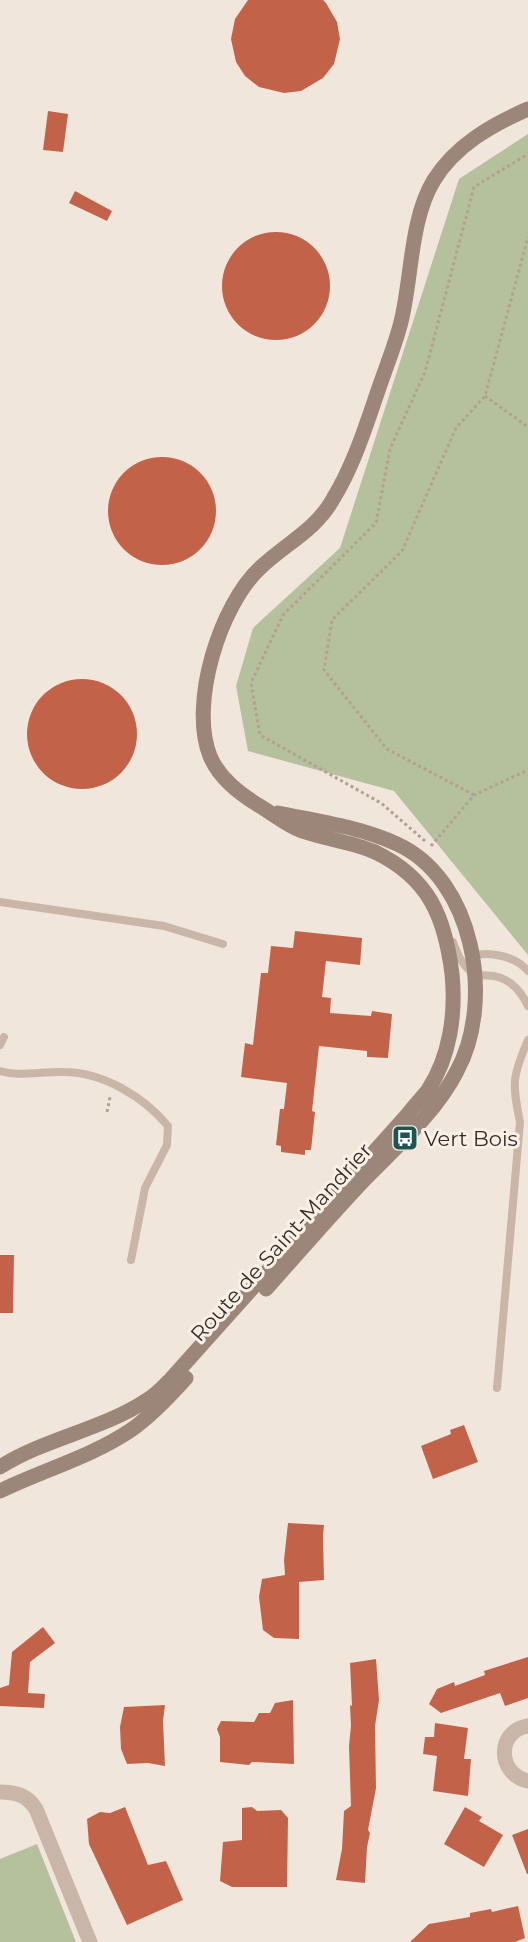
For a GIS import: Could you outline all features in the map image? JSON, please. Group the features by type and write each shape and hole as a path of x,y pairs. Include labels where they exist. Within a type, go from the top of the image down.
{"main road":[{"name":"Route de Saint-Mandrier","path":"0,1467 38,1448 123,1414 148,1400 171,1379 428,1090 441,1065 449,1041 453,984 444,929 429,897 408,873 373,851 299,830 240,794 224,778 211,758 205,736 203,704 211,664 222,627 240,590 260,568 312,528 333,501 359,445 401,323 419,218 432,183 448,160 468,143 488,129 528,109"},
{"name":"Route de Saint-Mandrier","path":"0,1491 102,1447 132,1429 180,1385 350,1195 430,1111 458,1071 468,1047 475,999 475,974 467,959 457,906 441,879 421,859 398,844 344,827 270,811"}],"street":[{"path":"528,1725 516,1730 509,1737 503,1754 505,1764 510,1771 517,1777 528,1781"},
{"path":"0,1792 23,1795 32,1802 90,1942"}],"lane":[{"path":"429,897 441,909 467,959"},
{"path":"0,902 164,926 223,944"},
{"path":"467,959 490,955 512,958 528,971"},
{"path":"453,984 467,959"},
{"path":"475,974 494,976 511,983 517,987 528,1006"},
{"path":"0,1045 4,1036"},
{"path":"497,1388 520,1122 514,1094 514,1079 516,1068 528,1040"},
{"path":"0,1071 9,1074 65,1072 88,1074 115,1086 155,1110 168,1126 167,1145 145,1188 131,1260"},
{"path":"520,1122 528,1126"}],"path":[{"path":"431,846 381,803 260,735 251,683 283,615 376,523 390,449 425,372 474,187 528,154"},
{"path":"474,795 387,749 324,670 332,620 402,550 456,428 485,396 528,237"},
{"path":"485,396 528,427"},
{"path":"421,859 474,795 528,770"},
{"path":"105,1090 111,1098 107,1112"}],"green space":[{"path":"528,134 528,955 394,791 248,751 236,686 253,628 340,548 459,179"},
{"path":"37,1844 76,1942 0,1942 0,1859"}],"building":[{"path":"248,0 323,0 326,3 337,22 340,39 334,64 323,78 301,91 284,93 259,87 245,76 236,62 231,39 235,19"},
{"path":"48,111 68,114 63,152 43,150"},
{"path":"75,191 112,211 107,221 69,203"},
{"path":"276,232 297,236 314,248 326,265 330,286 326,307 314,324 297,336 276,340 255,336 238,324 226,307 222,286 226,265 238,248 255,236"},
{"path":"162,457 183,461 200,473 212,490 216,511 212,532 200,549 183,561 162,565 141,561 124,549 112,532 108,511 112,490 124,473 141,461"},
{"path":"82,679 103,684 121,695 132,713 137,734 132,755 121,773 103,784 82,789 61,784 43,773 32,755 27,734 32,713 43,695 61,684"},
{"path":"295,931 362,938 360,965 326,961 322,997 331,998 330,1013 371,1016 372,1011 392,1014 388,1058 367,1057 367,1051 319,1046 312,1111 315,1112 311,1150 305,1150 305,1155 281,1152 281,1146 276,1145 280,1109 284,1109 287,1083 241,1077 245,1043 253,1045 261,973 268,973 271,946 293,948"},
{"path":"0,1255 14,1255 13,1313 0,1313"},
{"path":"464,1425 478,1462 433,1479 421,1446 451,1434 450,1430"},
{"path":"288,1523 324,1525 324,1580 299,1582 299,1639 274,1638 263,1630 259,1597 262,1579 285,1575 284,1560"},
{"path":"43,1627 55,1643 30,1662 28,1693 45,1694 44,1708 0,1706 0,1688 9,1685 12,1652"},
{"path":"528,1657 528,1698 505,1706 500,1693 441,1713 429,1704 437,1689 454,1682 455,1686 485,1675 484,1671"},
{"path":"376,1659 379,1700 375,1726 376,1788 368,1830 370,1833 365,1883 336,1880 342,1849 344,1811 351,1806 350,1663"},
{"path":"293,1700 294,1764 252,1762 249,1765 220,1762 220,1737 217,1729 221,1721 254,1722 259,1713 270,1713 275,1703"},
{"path":"165,1705 163,1721 165,1766 148,1763 127,1764 121,1749 120,1727 124,1707"},
{"path":"435,1723 468,1728 464,1759 471,1759 468,1796 433,1791 437,1756 423,1754 425,1737 434,1737"},
{"path":"125,1807 148,1865 166,1861 183,1900 127,1925 89,1844 87,1819 100,1812 110,1813"},
{"path":"252,1807 257,1811 281,1810 288,1818 287,1887 232,1887 220,1881 223,1842 242,1840 242,1808"},
{"path":"465,1807 482,1817 479,1821 503,1835 484,1867 444,1844"},
{"path":"528,1829 528,1874 527,1874 512,1835"},
{"path":"518,1906 525,1938 515,1942 410,1942 429,1924 470,1917 470,1913 491,1909 492,1912"}],"place":[{"name":"Vert Bois","path":"405,1138"}]}
